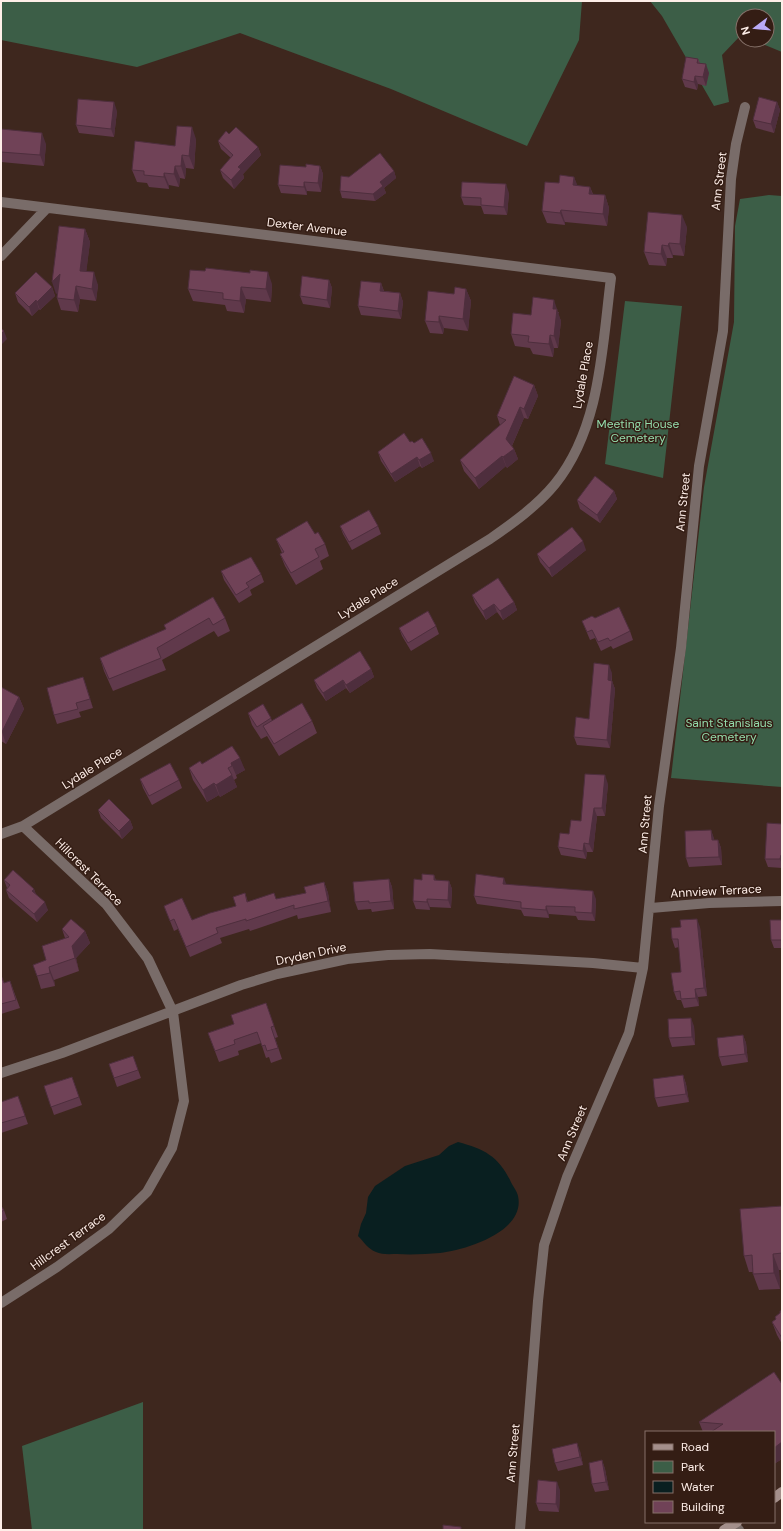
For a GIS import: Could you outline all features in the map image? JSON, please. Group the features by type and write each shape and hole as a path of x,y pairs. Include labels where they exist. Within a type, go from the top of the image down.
{"main road":[{"path":"724,1530 737,1525"}],"street":[{"name":"Ann Street","path":"520,1530 537,1309 544,1245 567,1178 628,1033 644,968 659,806 681,648 700,466 723,331 731,179 736,144 745,107"},
{"name":"Dexter Avenue","path":"1,202 610,278"},
{"path":"1,256 47,208"},
{"name":"Lydale Place","path":"1,834 23,826 490,539 515,522 536,504 555,484 570,460 583,434 592,406 599,373 610,278"},
{"name":"Hillcrest Terrace","path":"1,1303 57,1267 109,1229 147,1192 172,1148 184,1101 173,1012 148,959 106,904 23,826"},
{"name":"Annview Terrace","path":"650,908 709,903 782,901"},
{"name":"Dryden Drive","path":"1,1073 62,1054 241,986 277,974 347,959 388,955 430,954 491,956 644,968"}],"green space":[{"path":"1,1 582,1 579,40 527,146 391,89 240,33 137,67 1,40"},
{"path":"650,1 782,1 782,52 772,48 775,48 775,8 735,8 735,41 722,55 729,102 714,106 662,16"},
{"name":"Saint Stanislaus Cemetery","path":"769,195 782,196 782,787 671,778 704,487 734,322 735,226 740,199"},
{"name":"Meeting House Cemetery","path":"625,301 682,306 663,478 605,464"},
{"path":"143,1402 143,1530 32,1530 22,1446"}],"water":[{"path":"458,1142 483,1151 495,1159 505,1172 518,1196 518,1209 513,1220 491,1237 464,1248 451,1251 424,1254 386,1254 378,1253 368,1247 358,1236 366,1213 368,1197 375,1186 405,1166 439,1155 449,1146"}],"building":[{"path":"686,57 698,59 697,63 706,64 703,77 695,76 694,82 682,79"},
{"path":"759,97 777,102 771,124 753,120"},
{"path":"78,99 114,102 111,129 76,125"},
{"path":"177,126 192,127 189,156 182,155 181,166 175,166 174,174 164,173 164,177 144,175 144,171 132,170 135,141 175,146"},
{"path":"236,127 258,147 238,167 241,169 231,180 220,170 233,155 218,141 226,131 229,134"},
{"path":"1,129 42,133 40,155 1,152"},
{"path":"380,153 394,171 380,182 383,186 373,194 340,191 341,176 349,177"},
{"path":"306,164 320,166 318,183 304,182 304,187 278,185 280,165 306,167"},
{"path":"560,175 574,177 573,185 590,187 589,194 605,195 603,214 561,210 560,213 542,211 545,182 559,183"},
{"path":"462,182 506,184 504,207 481,205 481,198 461,197"},
{"path":"648,212 682,215 680,244 669,243 668,246 662,245 661,254 644,252"},
{"path":"59,226 85,229 80,271 94,272 92,289 76,286 74,300 57,298 60,274 52,282"},
{"path":"206,268 250,273 250,270 268,272 266,289 241,287 240,301 223,299 223,293 188,289 190,270 205,271"},
{"path":"36,272 52,287 37,302 36,300 29,307 15,293"},
{"path":"302,276 329,280 327,300 300,296"},
{"path":"361,281 381,283 380,291 400,293 398,311 358,306"},
{"path":"455,287 466,289 463,319 439,316 439,322 425,321 428,291 454,294"},
{"path":"533,297 554,300 553,309 557,309 554,336 550,335 549,344 528,342 529,336 511,334 513,313 531,315"},
{"path":"514,376 534,385 524,409 520,407 506,439 514,449 503,457 502,456 475,478 460,460 506,420 497,416"},
{"path":"404,433 410,442 412,441 414,443 422,438 431,453 419,460 417,457 391,474 378,452"},
{"path":"595,476 614,491 597,515 577,500"},
{"path":"369,510 378,526 349,542 340,526"},
{"path":"307,521 315,534 318,532 325,544 315,549 319,557 291,573 280,554 284,552 276,539"},
{"path":"572,527 583,541 549,568 537,554"},
{"path":"251,557 261,574 246,583 249,587 236,595 221,571"},
{"path":"498,578 514,602 500,611 494,604 483,611 472,595"},
{"path":"213,597 225,618 213,625 209,618 157,648 161,658 109,679 100,658 166,629 164,625"},
{"path":"619,607 630,631 610,641 608,638 598,642 592,630 587,632 582,621 592,616 595,618"},
{"path":"428,611 436,626 408,643 399,628"},
{"path":"360,651 371,669 346,685 343,680 323,693 314,680"},
{"path":"594,663 609,665 608,680 612,681 607,740 574,737 576,717 589,719"},
{"path":"83,677 90,699 76,703 78,709 54,715 47,688"},
{"path":"1,687 19,697 2,732 1,731"},
{"path":"302,703 312,721 274,744 263,726"},
{"path":"263,704 271,718 257,727 248,713"},
{"path":"232,746 240,758 231,763 232,766 228,768 232,775 216,785 214,783 203,790 189,768 200,761 202,764"},
{"path":"170,763 179,780 149,796 140,779"},
{"path":"585,774 605,775 602,808 594,808 589,844 584,843 583,851 558,847 560,833 569,834 571,820 581,821"},
{"path":"109,799 130,820 119,831 98,810"},
{"path":"767,823 782,824 782,855 780,859 765,859"},
{"path":"711,830 712,840 718,840 719,857 686,858 685,831"},
{"path":"13,870 34,889 32,891 45,902 34,914 6,890 10,885 4,880"},
{"path":"422,874 434,875 434,880 449,881 448,900 427,899 427,902 413,901 414,879 422,880"},
{"path":"476,874 504,878 503,884 593,891 592,913 575,912 575,907 546,906 546,910 521,908 521,902 474,896"},
{"path":"389,879 391,901 369,903 369,901 355,902 353,882"},
{"path":"324,882 328,901 294,909 294,905 246,921 246,919 216,928 218,933 186,947 174,919 170,921 164,906 182,898 192,920 210,913 236,906 233,897 245,893 247,902 274,893 276,899 306,893 304,887"},
{"path":"71,919 85,931 72,946 75,958 49,967 50,973 37,976 33,965 46,960 42,946 69,937 62,929"},
{"path":"697,919 704,988 695,989 696,998 681,999 680,991 674,992 671,973 681,972 678,939 672,939 671,928 681,927 680,920"},
{"path":"770,920 782,920 782,940 771,940"},
{"path":"1,975 4,983 10,981 16,1000 1,1004"},
{"path":"266,1003 274,1026 271,1027 278,1048 267,1051 265,1045 262,1046 257,1032 234,1040 235,1044 215,1051 208,1033 234,1024 231,1015"},
{"path":"691,1018 692,1037 669,1038 668,1019"},
{"path":"743,1035 745,1054 719,1057 717,1038"},
{"path":"133,1056 138,1070 114,1078 109,1064"},
{"path":"683,1075 686,1094 655,1098 653,1079"},
{"path":"72,1077 79,1097 51,1107 44,1086"},
{"path":"18,1096 25,1116 1,1123 1,1102"},
{"path":"782,1206 782,1253 773,1254 774,1273 753,1274 752,1255 744,1256 740,1209"},
{"path":"782,1310 782,1338 772,1322"},
{"path":"774,1372 782,1384 782,1442 775,1447 775,1431 712,1431 723,1424 699,1422"},
{"path":"577,1443 580,1457 555,1463 552,1449"},
{"path":"602,1460 606,1482 592,1484 589,1463"},
{"path":"538,1480 557,1482 556,1504 536,1503"},
{"path":"443,1525 461,1527 461,1530 443,1530"}]}
